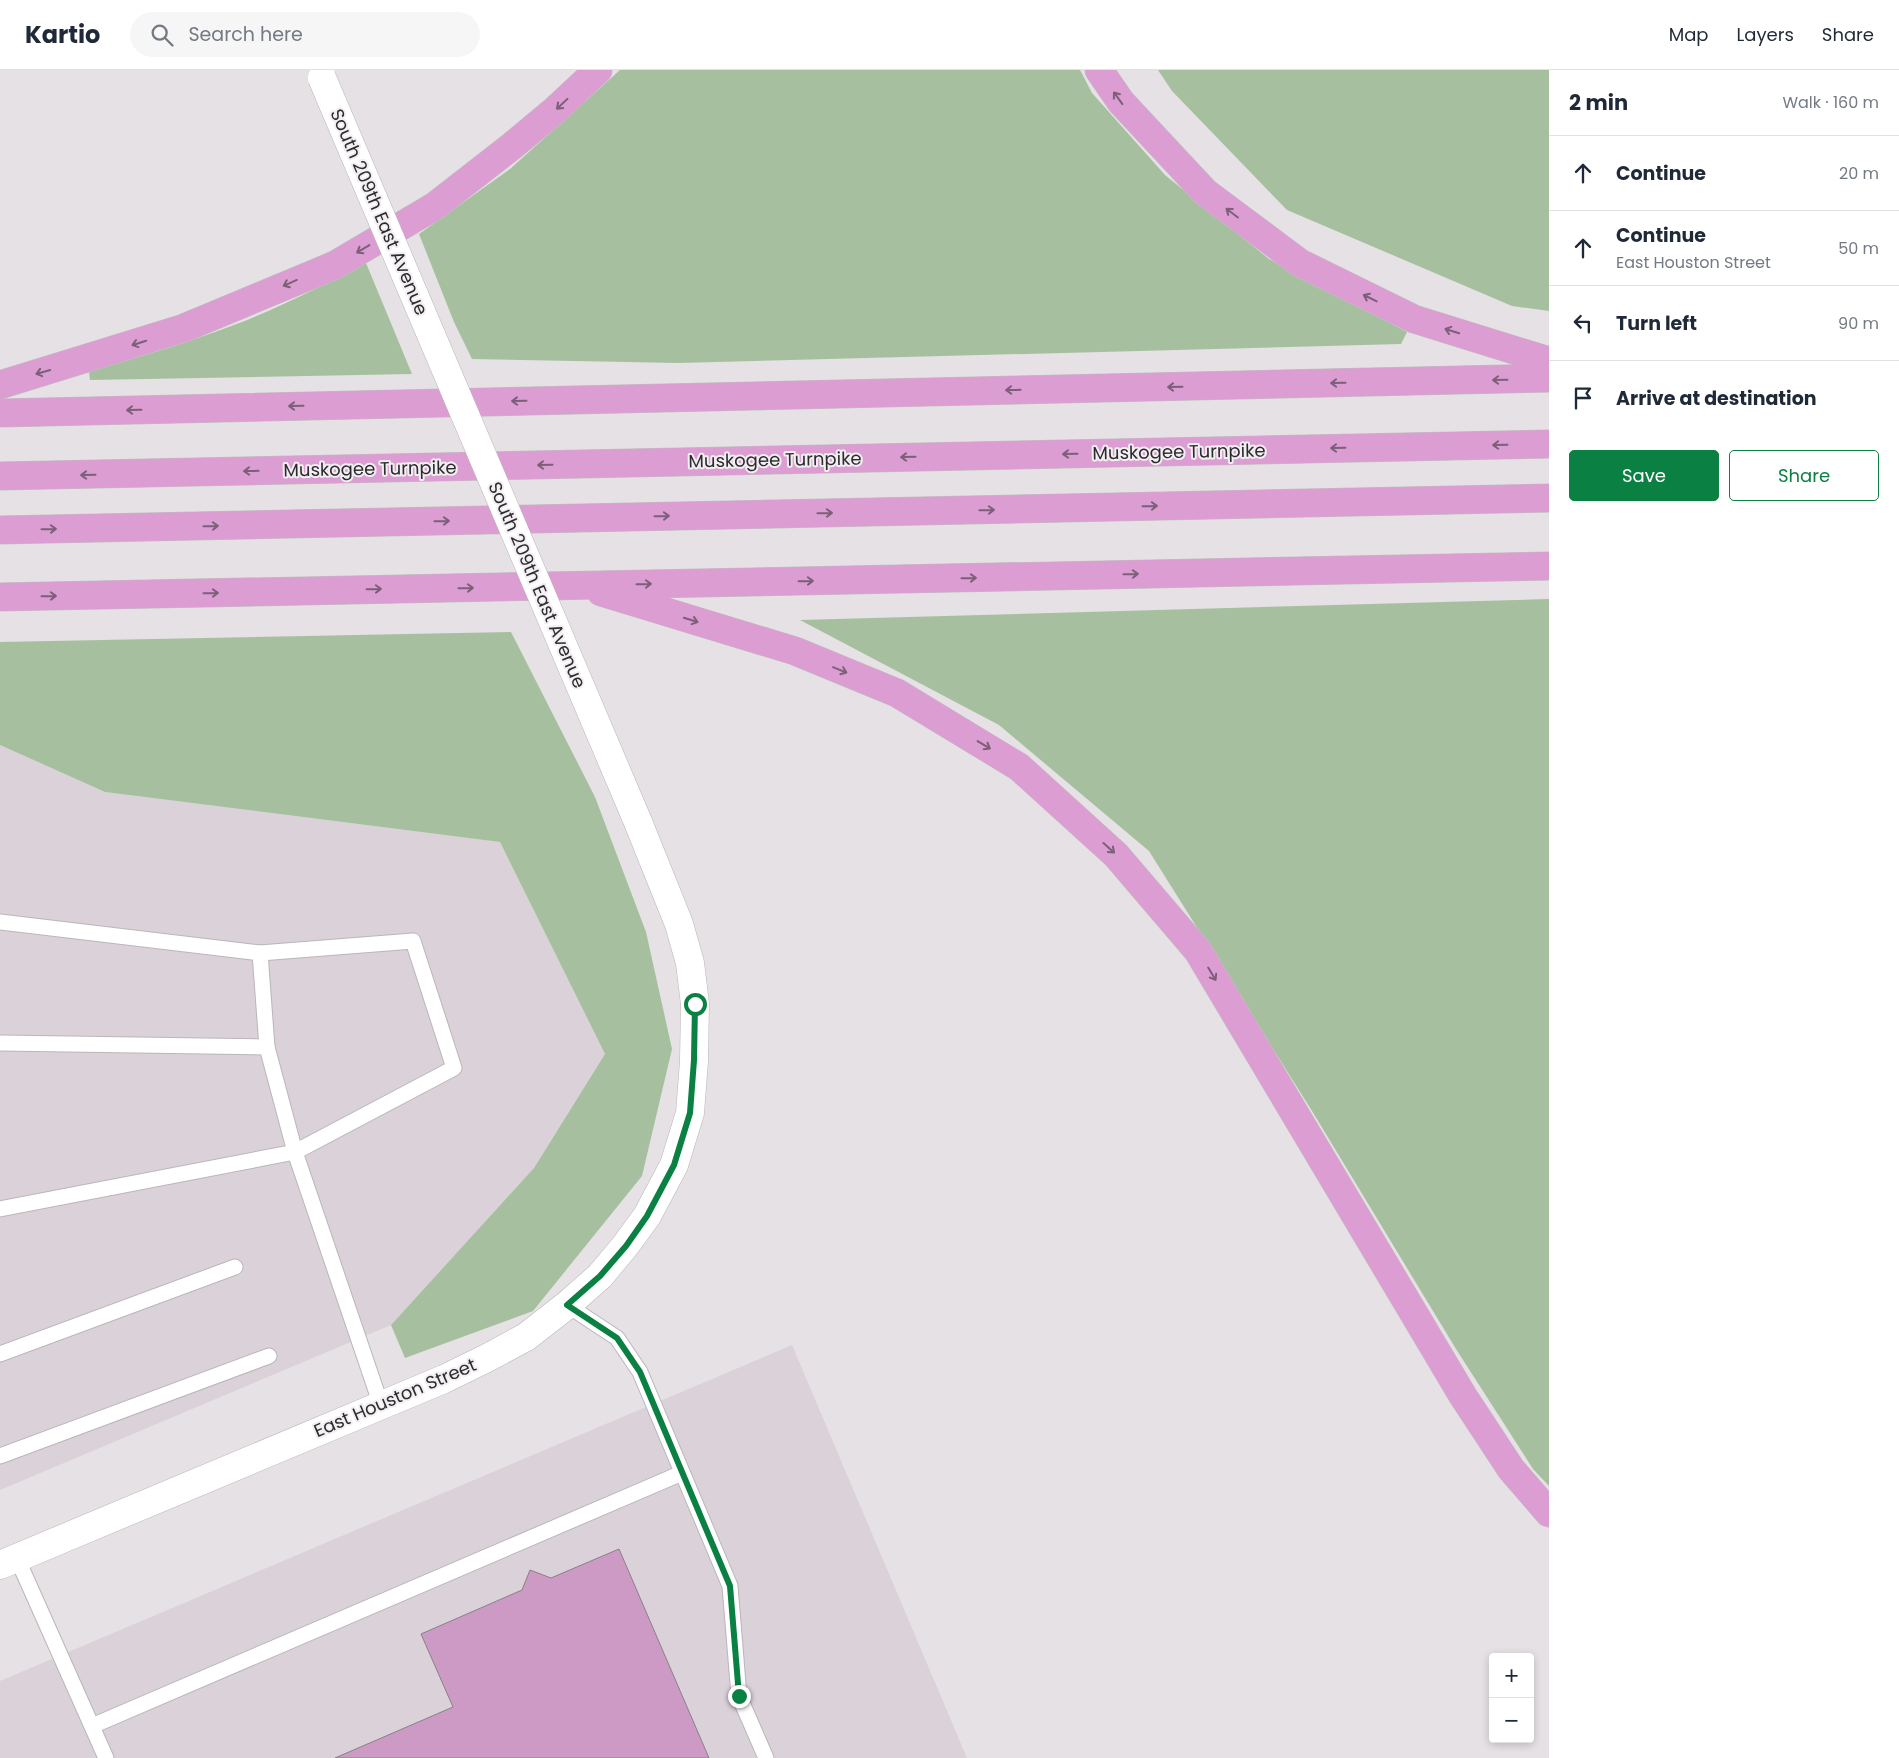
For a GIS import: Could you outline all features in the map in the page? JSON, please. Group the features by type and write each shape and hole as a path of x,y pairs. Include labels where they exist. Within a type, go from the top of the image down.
{"highway":[{"path":"0,385 184,328 335,265 435,206 554,111 598,70"},
{"path":"1099,70 1121,102 1205,192 1300,263 1414,319 1549,361"},
{"path":"0,413 1549,378"},
{"name":"Muskogee Turnpike","path":"0,476 1549,444"},
{"path":"0,530 1549,498"},
{"path":"0,597 1549,566"},
{"path":"578,585 795,651 897,693 1019,767 1116,855 1198,951 1463,1396 1511,1469 1549,1512"}],"street":[{"name":"South 209th East Avenue","path":"320,74 638,822 679,924 690,962 695,1004 694,1060 690,1113"},
{"name":"East Houston Street","path":"8,1561 444,1379 526,1337 600,1276 626,1246 647,1216 674,1165 690,1113"}],"lane":[{"path":"0,922 260,953 413,941 454,1068 295,1152 0,1209"},
{"path":"260,953 267,1047 295,1152 381,1405"},
{"path":"0,1043 267,1047"},
{"path":"0,1354 235,1267"},
{"path":"567,1305 617,1338 640,1372 730,1586 739,1696 766,1758"},
{"path":"0,1456 269,1356"},
{"path":"92,1726 682,1473"},
{"path":"8,1561 92,1726 106,1758"}],"shaded area":[{"path":"0,745 105,792 500,842 605,1054 534,1168 391,1325 0,1490"},
{"path":"792,1345 967,1758 0,1758 0,1681"}],"green space":[{"path":"620,70 1080,70 1092,93 1165,175 1269,259 1407,332 1401,344 679,363 472,359 454,322 419,234 510,169"},
{"path":"1158,70 1549,70 1549,311 1512,306 1287,210 1172,91"},
{"path":"366,263 412,374 90,380 89,371 204,336 242,322"},
{"path":"1549,599 1549,1486 1533,1469 1456,1349 1312,1111 1149,851 999,725 800,620"},
{"path":"511,632 595,797 646,932 672,1049 642,1176 533,1311 405,1358 391,1325 534,1168 605,1054 500,842 105,792 0,745 0,642"}],"building":[{"path":"619,1549 709,1758 335,1758 453,1707 421,1634 522,1590 530,1570 551,1578"}],"route":[{"path":"695,1004 694,1060 690,1113 674,1165 647,1216 626,1246 600,1276 567,1305 617,1338 640,1372 730,1586 739,1696"}]}
